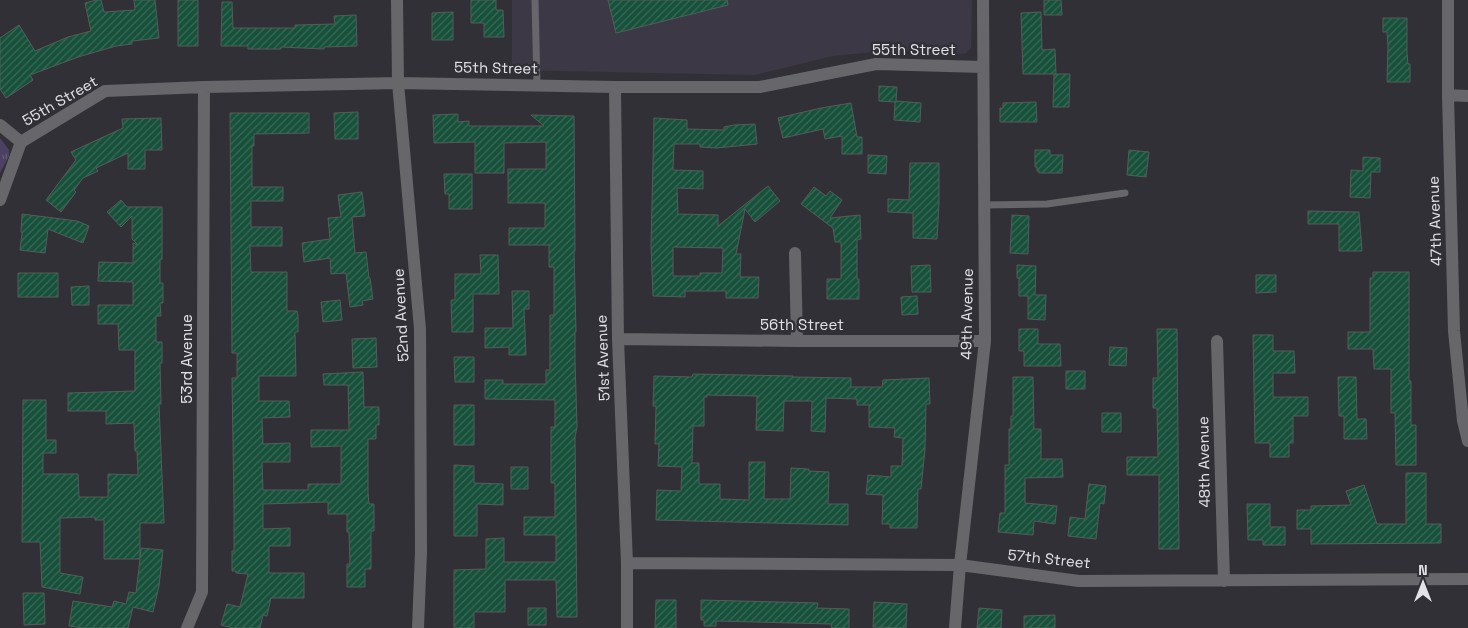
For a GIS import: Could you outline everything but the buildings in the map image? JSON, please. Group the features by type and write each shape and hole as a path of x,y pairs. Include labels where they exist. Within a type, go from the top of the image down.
{"street":[{"name":"52nd Avenue","path":"397,0 398,82 420,329 421,552 418,628"},
{"name":"49th Avenue","path":"956,628 960,565 985,341 983,0"},
{"name":"47th Avenue","path":"1448,0 1448,95 1454,331 1463,421 1468,441"},
{"name":"55th Street","path":"21,142 106,91 398,82 615,87 760,87 876,64 983,67"},
{"name":"53rd Avenue","path":"188,628 202,592 204,87"},
{"name":"51st Avenue","path":"615,87 618,339 626,563 626,628"},
{"path":"1448,95 1468,96"},
{"path":"0,125 21,142 0,200"},
{"path":"795,253 797,341"},
{"path":"1454,331 1468,331"},
{"name":"56th Street","path":"618,339 985,341"},
{"name":"48th Avenue","path":"1218,341 1224,581"},
{"name":"57th Street","path":"626,563 960,565 1079,581 1468,580"}],"lane":[{"path":"535,0 537,85"},
{"path":"984,205 1047,204 1125,193"}],"shaded area":[{"path":"512,0 972,0 971,48 966,53 961,54 884,51 833,56 755,75 512,70"}],"green space":[{"path":"0,138 9,150 9,156 0,173"}]}
